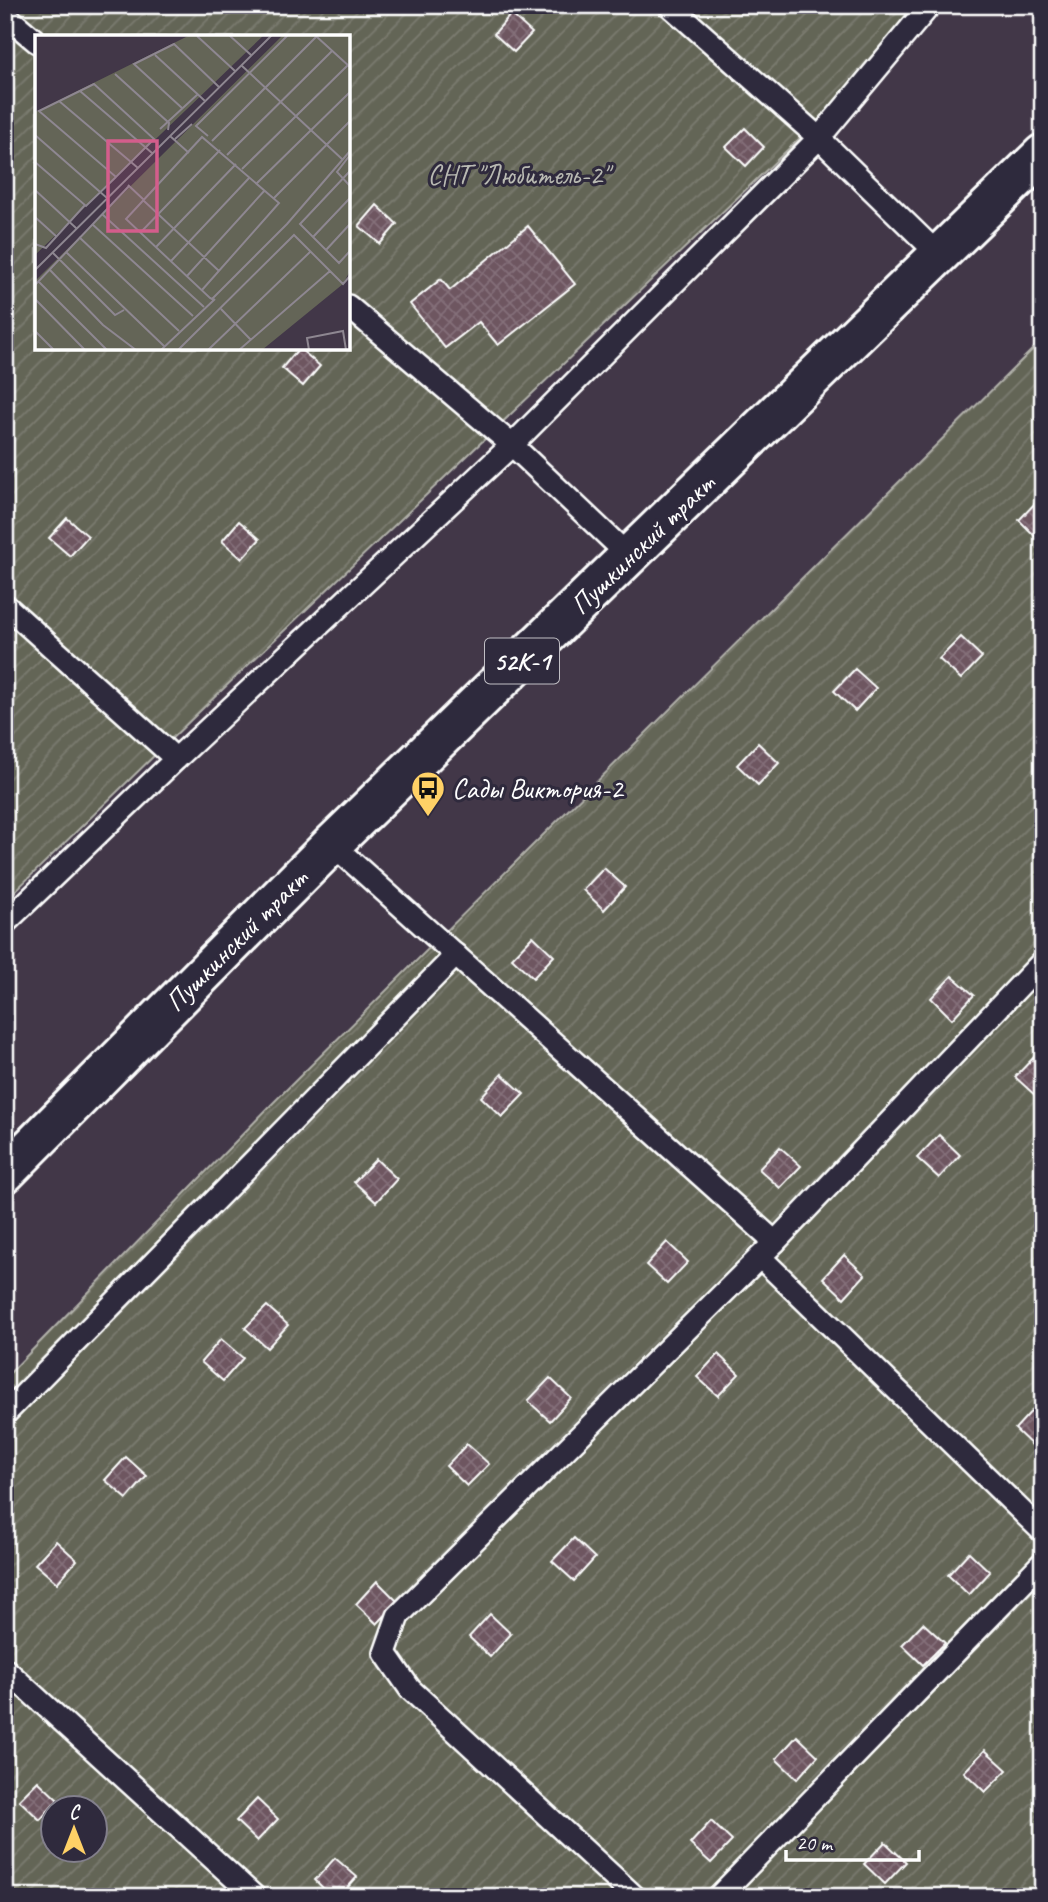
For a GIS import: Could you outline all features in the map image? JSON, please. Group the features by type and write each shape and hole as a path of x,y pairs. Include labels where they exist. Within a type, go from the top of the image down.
{"main road":[{"name":"Пушкинский тракт","path":"5,1173 332,844 1043,154"}],"lane":[{"path":"669,5 818,138 939,255"},
{"path":"5,923 512,445 818,138 930,5"},
{"path":"5,15 35,40"},
{"path":"350,308 512,445 630,557"},
{"path":"5,605 176,759"},
{"path":"332,844 456,955 767,1249 1043,1532"},
{"path":"5,1414 456,955"},
{"path":"635,1897 410,1689 385,1653 398,1616 767,1249 1043,961"},
{"path":"718,1897 1043,1562"},
{"path":"5,1669 255,1897"}],"green space":[{"name":"СНТ \"Любитель-2\"","path":"5,5 939,5 5,901"},
{"path":"1043,339 1043,1897 5,1897 5,1378 273,1103"}],"building":[{"path":"511,14 532,33 514,52 494,34"},
{"path":"745,128 764,147 746,166 726,147"},
{"path":"377,205 397,224 380,244 359,226"},
{"path":"528,226 575,284 498,345 479,322 445,348 410,304 441,279 450,290"},
{"path":"297,350 301,350 320,366 303,386 282,368"},
{"path":"1040,498 1043,501 1043,538 1040,541 1019,520"},
{"path":"67,518 88,536 70,556 49,538"},
{"path":"239,521 260,539 242,559 222,541"},
{"path":"961,637 982,657 961,679 939,659"},
{"path":"855,669 876,688 855,711 834,691"},
{"path":"758,743 779,763 758,785 737,765"},
{"path":"604,868 625,887 604,910 583,890"},
{"path":"533,936 554,956 533,978 512,958"},
{"path":"952,976 974,995 952,1019 931,998"},
{"path":"1037,1054 1043,1060 1043,1090 1037,1097 1015,1077"},
{"path":"502,1074 524,1094 502,1117 481,1097"},
{"path":"939,1135 960,1155 939,1178 917,1158"},
{"path":"780,1147 801,1166 780,1188 759,1169"},
{"path":"376,1159 397,1179 376,1202 354,1182"},
{"path":"667,1242 688,1262 667,1284 646,1265"},
{"path":"844,1255 865,1275 844,1298 823,1278"},
{"path":"267,1306 288,1325 267,1348 245,1328"},
{"path":"221,1339 243,1358 223,1381 201,1362"},
{"path":"718,1354 739,1374 718,1396 697,1377"},
{"path":"550,1378 571,1398 550,1421 528,1401"},
{"path":"1036,1406 1043,1413 1043,1441 1036,1449 1015,1429"},
{"path":"467,1444 489,1464 467,1486 446,1466"},
{"path":"126,1457 147,1476 127,1499 105,1480"},
{"path":"574,1538 595,1558 574,1581 552,1561"},
{"path":"56,1541 77,1560 57,1583 35,1564"},
{"path":"969,1552 990,1572 969,1595 948,1575"},
{"path":"377,1581 398,1602 377,1624 356,1604"},
{"path":"490,1614 511,1634 490,1657 469,1637"},
{"path":"923,1623 945,1643 923,1665 902,1645"},
{"path":"797,1736 818,1756 797,1779 776,1759"},
{"path":"985,1750 1007,1770 985,1792 964,1772"},
{"path":"38,1781 52,1794 38,1794 38,1818 19,1800"},
{"path":"257,1799 278,1819 257,1841 236,1821"},
{"path":"711,1821 732,1841 711,1863 690,1844"},
{"path":"885,1842 906,1862 885,1884 864,1864"},
{"path":"335,1858 357,1877 339,1897 332,1897 315,1880"}],"place":[{"name":"Сады Виктория-2","path":"428,818"}]}
